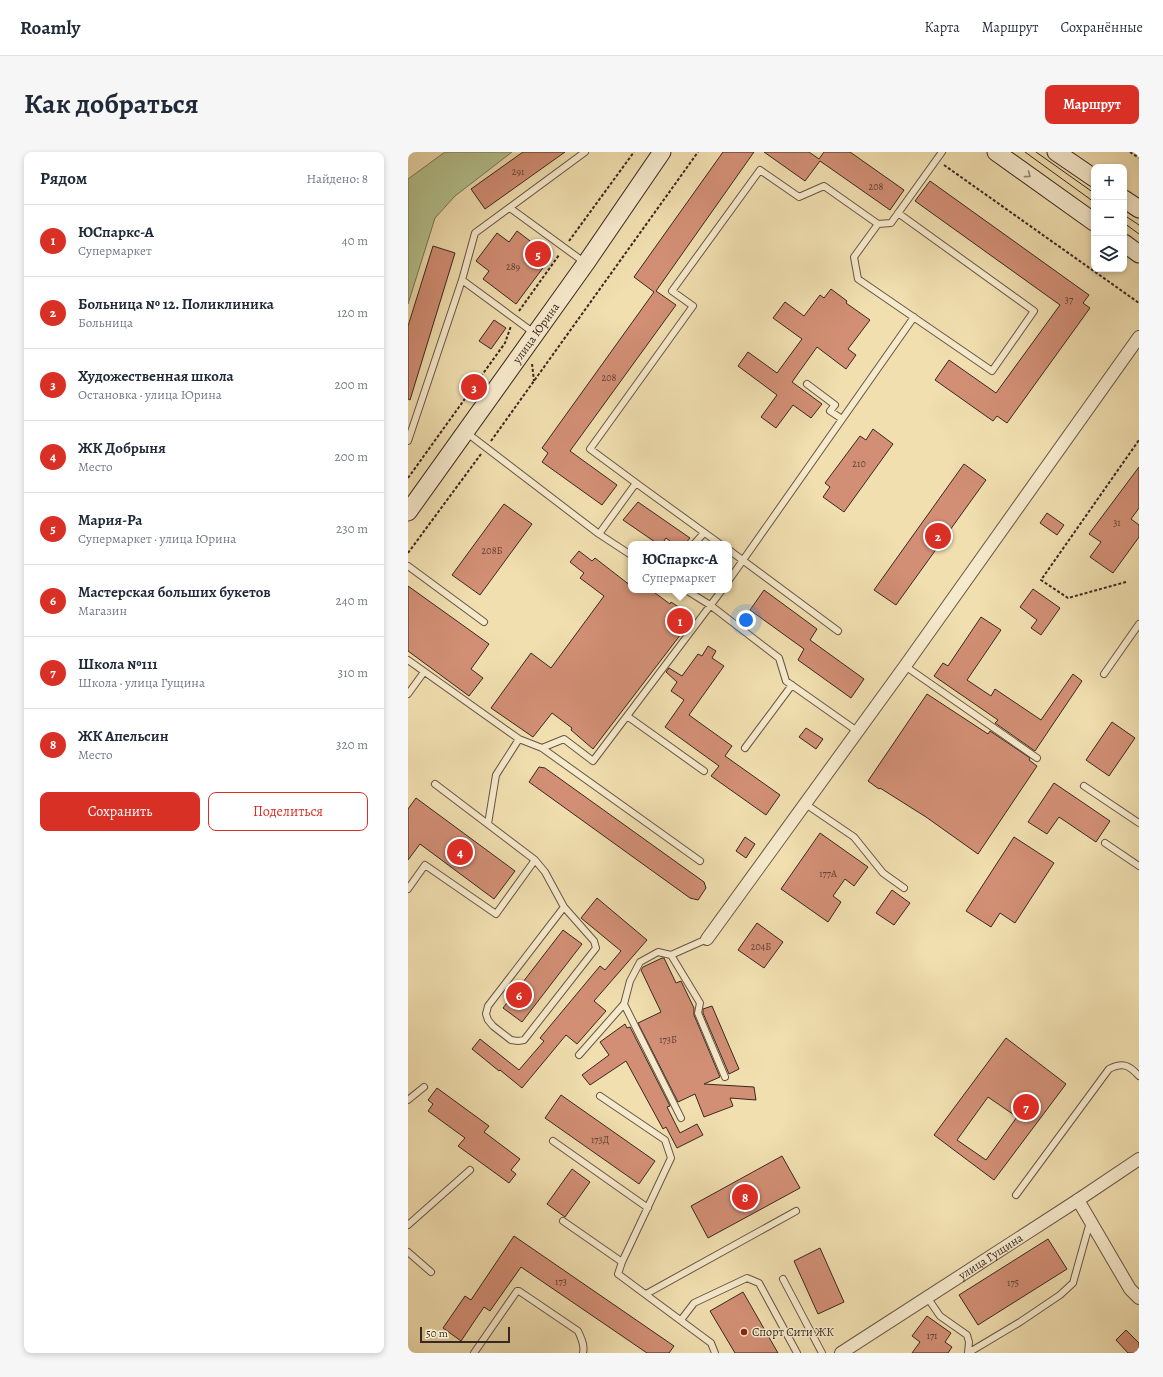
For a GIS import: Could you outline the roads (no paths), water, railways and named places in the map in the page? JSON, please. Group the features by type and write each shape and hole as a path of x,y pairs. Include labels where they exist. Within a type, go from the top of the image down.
{"main road":[{"name":"улица Юрина","path":"410,504 466,432 586,263 662,152"},
{"path":"996,152 1091,220"},
{"path":"1064,154 1091,176"},
{"path":"1126,200 1139,209"},
{"path":"1127,245 1139,254"}],"street":[{"path":"707,939 804,803 905,666 1139,337"},
{"name":"улица Гущина","path":"841,1353 1139,1159"},
{"path":"1078,1200 1130,1289 1139,1298"}],"lane":[{"path":"408,441 462,280 475,233 585,152"},
{"path":"716,541 590,449 693,306 672,291 760,170 799,196 824,186 878,224 891,223 942,152"},
{"path":"510,208 586,263"},
{"path":"878,224 854,257 858,279 992,371 1034,311 898,213"},
{"path":"462,280 535,334"},
{"path":"732,576 914,317"},
{"path":"807,384 835,405 830,411 842,419"},
{"path":"466,432 599,534 628,553"},
{"path":"599,534 636,483"},
{"path":"696,541 704,532"},
{"path":"732,552 838,631"},
{"path":"408,566 484,622"},
{"path":"691,593 710,605 779,658 786,681 857,731"},
{"path":"542,748 564,739 593,761 720,593"},
{"path":"1104,674 1139,624"},
{"path":"408,660 519,739 542,748 700,862"},
{"path":"905,666 1037,758"},
{"path":"408,694 424,672"},
{"path":"745,748 792,685"},
{"path":"627,716 704,771"},
{"path":"488,824 496,775 519,739"},
{"path":"435,784 535,860 545,872 564,907 594,941 596,948 524,1040 518,1042 511,1040 488,1020 486,1014 488,1006 564,907"},
{"path":"1084,786 1139,823"},
{"path":"804,803 854,837 883,873 904,888"},
{"path":"1105,843 1139,866"},
{"path":"408,889 425,864 496,914 535,860"},
{"path":"579,1055 624,1004 630,981 640,962 658,952 671,955 707,939"},
{"path":"671,955 700,1003 698,1013 725,1077"},
{"path":"624,1004 681,1118"},
{"path":"1016,1195 1109,1069 1121,1065 1128,1066 1139,1076"},
{"path":"408,1100 424,1087"},
{"path":"600,1096 665,1140 670,1158 622,1262 618,1274 711,1343 715,1353"},
{"path":"553,1141 648,1208"},
{"path":"408,1225 470,1170"},
{"path":"646,1294 796,1211"},
{"path":"563,1221 622,1262"},
{"path":"968,1353 1020,1322 1060,1295 1073,1283 1090,1221"},
{"path":"408,1252 431,1272"},
{"path":"681,1320 694,1303 747,1278 759,1282 797,1353"},
{"path":"782,1279 822,1353"},
{"path":"474,1353 517,1291 519,1291 578,1331 582,1340 583,1353"},
{"path":"927,1298 940,1316 967,1336 969,1342 968,1353"}],"tram line":[{"path":"1025,152 1091,200"},
{"path":"1036,152 1091,191"},
{"path":"1127,217 1139,225"},
{"path":"1127,225 1139,234"}],"place":[{"name":"Мария-Ра","path":"538,254"},
{"name":"Художественная школа","path":"474,387"},
{"name":"Больница № 12. Поликлиника","path":"938,536"},
{"name":"ЮСпаркс-А","path":"680,621"},
{"name":"ЖК Добрыня","path":"460,852"},
{"name":"Мастерская больших букетов","path":"519,995"},
{"name":"Школа №111","path":"1026,1107"},
{"name":"ЖК Апельсин","path":"745,1197"},
{"name":"Спорт Сити ЖК","path":"744,1332"}]}
